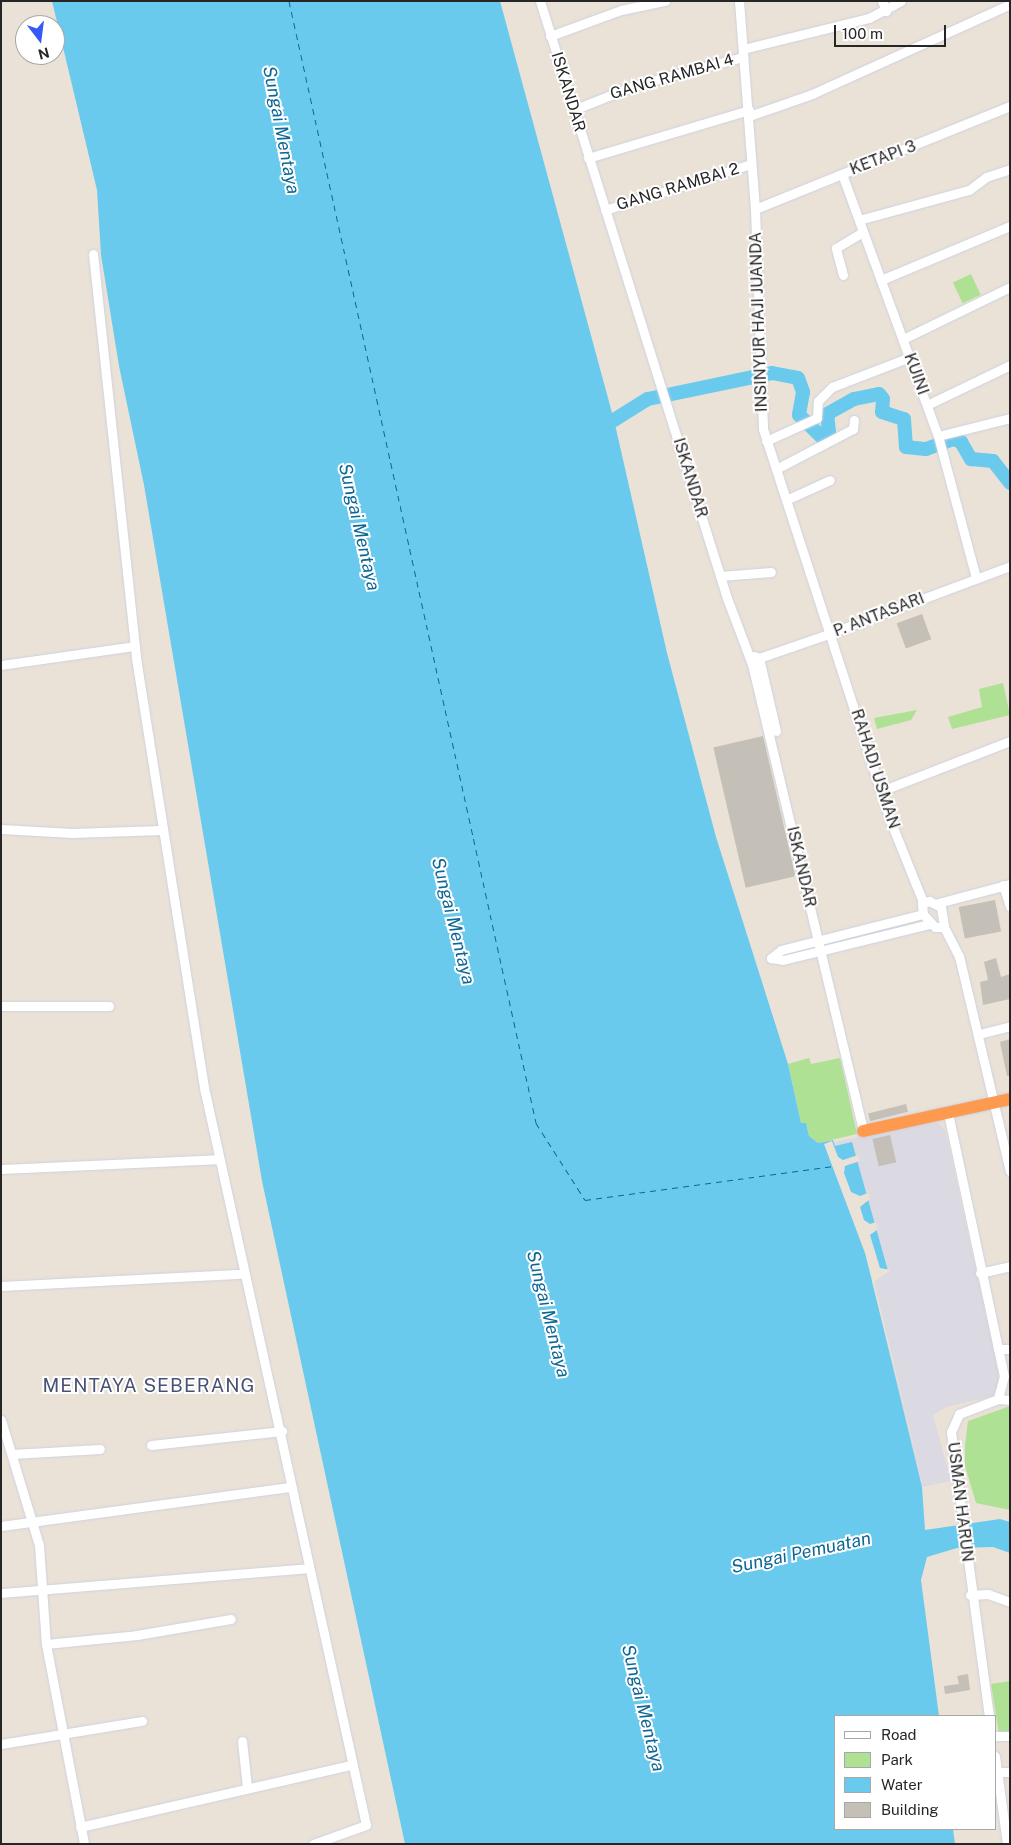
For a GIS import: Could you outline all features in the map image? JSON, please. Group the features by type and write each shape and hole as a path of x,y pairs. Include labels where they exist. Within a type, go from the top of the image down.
{"highway":[{"path":"863,1131 1010,1100"}],"street":[{"name":"ISKANDAR","path":"540,1 720,576 749,652 821,945"},
{"path":"550,36 621,10 665,1"},
{"name":"INSINYUR HAJI JUANDA","path":"739,1 755,208 761,369 766,441 832,633"},
{"path":"882,1 886,10"},
{"name":"GANG RAMBAI 4","path":"573,110 636,85 886,10 901,1"},
{"path":"588,158 812,94 1010,4"},
{"name":"KETAPI 3","path":"755,208 1010,106"},
{"name":"GANG RAMBAI 2","path":"605,210 752,164"},
{"path":"859,220 969,190 986,177 1010,169"},
{"name":"KUINI","path":"842,174 939,441 976,578"},
{"path":"880,280 1010,226"},
{"path":"843,275 836,248 863,232"},
{"path":"94,254 135,646 162,830 218,1159 242,1274 282,1431 291,1487 350,1765 366,1826 313,1844"},
{"path":"903,339 1010,287"},
{"path":"766,441 807,423 818,416 818,402 828,390 910,357"},
{"path":"927,405 1010,365"},
{"path":"939,441 1010,418"},
{"path":"776,469 853,430 854,420"},
{"path":"786,500 830,480"},
{"name":"P. ANTASARI","path":"759,658 832,633 1010,566"},
{"path":"720,576 771,572"},
{"name":"RAHADI USMAN","path":"832,633 881,791 923,902"},
{"path":"1,665 135,646"},
{"path":"749,652 759,658"},
{"name":"ISKANDAR","path":"759,658 863,1131"},
{"path":"881,791 1010,741"},
{"path":"1,829 72,833 162,830"},
{"path":"930,924 923,914 923,902 938,903 1007,885 1010,907"},
{"path":"938,903 944,927 959,956 1009,1166"},
{"path":"821,945 923,914"},
{"path":"821,945 930,924 944,927"},
{"path":"1,1006 109,1006"},
{"path":"979,1034 1010,1026"},
{"path":"948,1113 980,1273 998,1349 1004,1388 998,1399 1010,1400"},
{"path":"1,1169 218,1159"},
{"path":"980,1273 1010,1266"},
{"path":"1,1286 242,1274"},
{"path":"998,1349 1010,1349"},
{"name":"USMAN HARUN","path":"988,1715 970,1595 969,1569 954,1463 954,1421 966,1410 998,1399"},
{"path":"1,1420 33,1523 43,1589 46,1644 84,1844"},
{"path":"152,1445 282,1431"},
{"path":"12,1454 100,1449"},
{"path":"1,1526 291,1487"},
{"path":"1,1593 309,1568"},
{"path":"970,1595 988,1594 1010,1602"},
{"path":"46,1644 137,1635 231,1619"},
{"path":"1,1744 142,1722"},
{"path":"996,1736 1010,1736"},
{"path":"242,1741 248,1787"},
{"path":"996,1764 1007,1831 1007,1844"},
{"path":"80,1827 350,1765"},
{"path":"997,1772 1010,1772"}],"shaded area":[{"path":"937,1122 945,1130 1000,1381 993,1396 946,1407 933,1415 951,1481 922,1487 865,1253 824,1144"}],"green space":[{"path":"971,274 981,295 963,303 953,282"},
{"path":"1003,683 1010,715 952,729 948,717 982,707 979,689"},
{"path":"917,710 911,720 877,729 874,718"},
{"path":"809,1058 811,1064 840,1058 857,1134 818,1143 809,1136 806,1123 801,1123 788,1064"},
{"path":"1010,1406 1010,1510 976,1503 965,1466 965,1446 968,1421"},
{"path":"1010,1681 1010,1732 999,1734 991,1684"}],"water":[{"path":"52,1 500,1 614,420 667,653 716,837 788,1064 801,1123 806,1123 809,1136 818,1143 833,1140 835,1146 852,1142 888,1271 872,1281 922,1487 925,1530 1000,1519 1010,1522 1010,1553 993,1547 957,1548 927,1557 921,1580 939,1715 834,1715 834,1830 953,1830 955,1844 405,1844 262,1181 144,485 119,366 101,255 97,190 65,56 65,15 55,15"}],"pier":[{"path":"832,1141 838,1157 843,1160 858,1155 860,1161 845,1166 844,1173 851,1192 860,1196 868,1193 870,1199 860,1207 864,1220 870,1224 876,1222 878,1229 870,1235 880,1268 891,1270 874,1282 924,1487 865,1253 824,1144"}],"building":[{"path":"922,614 931,639 906,649 897,623"},
{"path":"763,736 795,876 746,888 713,747"},
{"path":"995,900 1001,931 965,938 959,907"},
{"path":"996,958 1001,977 1010,974 1010,999 983,1005 980,982 988,980 984,962"},
{"path":"1010,1039 1010,1076 1007,1076 1000,1042"},
{"path":"906,1104 908,1112 870,1121 868,1113"},
{"path":"890,1135 896,1162 879,1166 872,1139"},
{"path":"968,1674 970,1690 945,1694 944,1686 959,1684 957,1676"}],"waterway":[{"path":"595,425 614,420 648,399 772,373 798,378 803,392 799,415 821,436 829,432 827,414 854,399 879,394 883,399 882,412 904,419 906,447 926,449 954,439 961,442 971,459 993,461 1010,483"}],"ferry route":[{"path":"289,1 536,1123 585,1200 832,1166"}],"district":[{"name":"MENTAYA SEBERANG","path":"149,1386"}],"water label":[{"name":"Sungai Mentaya","path":"281,130"},
{"name":"Sungai Mentaya","path":"359,527"},
{"name":"Sungai Mentaya","path":"453,921"},
{"name":"Sungai Mentaya","path":"548,1314"},
{"name":"Sungai Pemuatan","path":"801,1553"},
{"name":"Sungai Mentaya","path":"643,1708"}]}
